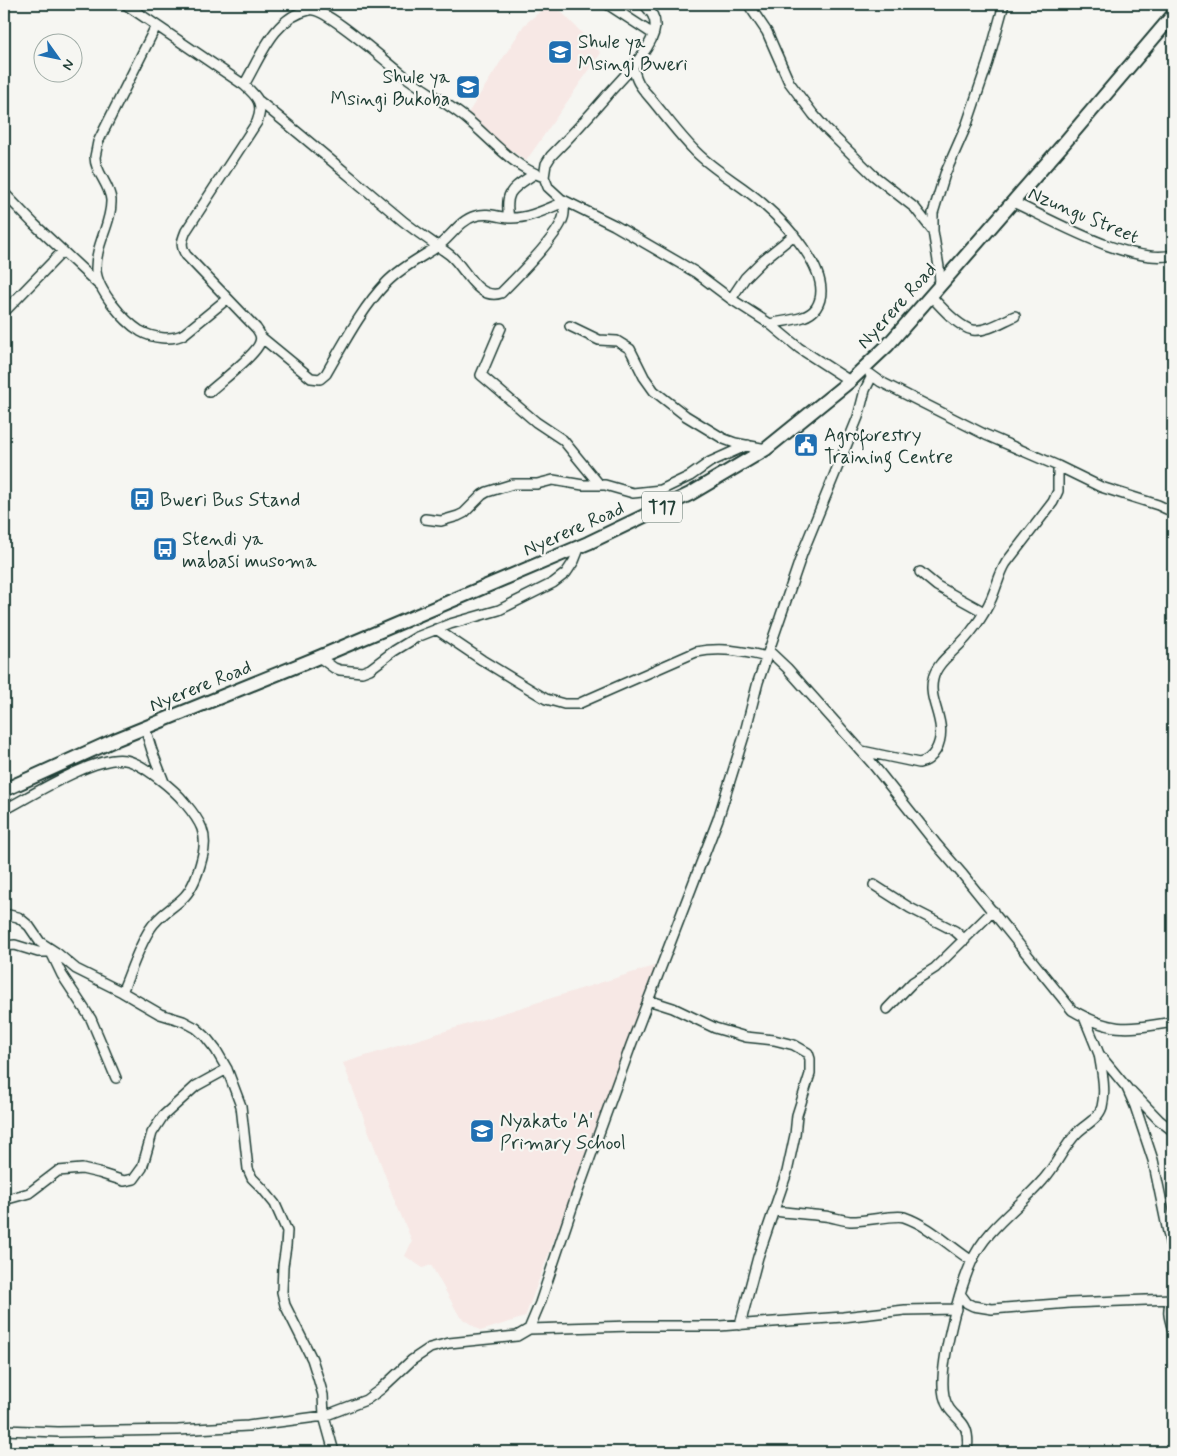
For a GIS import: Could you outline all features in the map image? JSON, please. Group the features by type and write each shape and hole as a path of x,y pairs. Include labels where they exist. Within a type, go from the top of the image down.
{"main road":[{"name":"Nyerere Road","path":"4,790 145,728 319,657 580,546 690,494 766,448 850,382 868,372 930,295 1013,202 1173,15"}],"street":[{"path":"125,4 244,85 259,101 403,220 458,262 477,287 488,294 495,295 501,293 559,227 564,217 564,202"},
{"path":"607,4 653,34"},
{"path":"748,4 767,32 789,82 813,114 873,175 915,208 934,232"},
{"path":"940,284 933,213 936,199 967,124 988,62 1004,4"},
{"path":"244,85 276,31 291,18 313,6 383,57 401,73 436,96 499,149 534,174 544,176"},
{"path":"574,207 561,199 548,187 544,176 546,164 551,156 632,68 653,34 653,15 647,6"},
{"path":"100,286 96,273 96,258 110,211 111,198 95,158 98,142 156,26"},
{"path":"632,68 640,85 697,153 762,203 794,235 811,261 818,275 820,287 820,298 815,309 801,318 770,324"},
{"path":"259,101 260,113 257,122 182,240 181,247 186,255 256,328 261,337 311,378 320,379 326,374 371,302 387,282 405,266 438,246 473,216 484,214 509,218 526,216 564,202 614,225 694,272 770,324 799,348 850,382"},
{"path":"509,218 506,203 509,194 516,186 534,174"},
{"path":"4,193 100,286 108,298 141,331 164,338 177,338 227,299"},
{"name":"Nzungu Street","path":"1013,202 1097,241 1135,255 1156,258 1173,256"},
{"path":"731,299 745,278 763,260 794,235"},
{"path":"4,312 63,251"},
{"path":"930,295 953,318 969,329 984,329 1015,316"},
{"path":"570,326 599,340 617,341 624,345 634,353 644,377 654,391 686,416 724,439 766,448"},
{"path":"501,328 481,375 536,422 563,440 599,484"},
{"path":"209,392 251,354 260,344 261,337"},
{"path":"529,1329 540,1303 574,1202 648,1000 718,819 768,654 802,554 858,417 868,372 881,382 986,435 1101,487 1158,505 1173,512"},
{"path":"425,519 441,521 458,516 482,495 513,484 536,484 553,480 578,485 599,484 633,493 661,490 690,476 710,462 748,445"},
{"path":"861,751 919,763 925,762 933,754 939,743 941,728 932,691 933,677 941,664 965,639 984,612 1006,563 1053,502 1058,491 1058,466"},
{"path":"319,657 334,668 362,672 370,669 417,637 436,629 499,610 554,583 566,573 574,561 580,546"},
{"path":"920,572 937,586 984,612"},
{"path":"436,629 537,694 546,699 564,704 578,704 696,652 710,649 728,649 768,654 787,668 861,751 1072,1010 1084,1017 1111,1027 1129,1029 1173,1022"},
{"path":"145,728 164,783"},
{"path":"4,810 77,771 105,760 125,760 147,771 164,783 180,797 194,814 203,830 206,843 190,888 184,897 165,911 150,929 122,992"},
{"path":"874,884 910,908 955,931 965,940"},
{"path":"887,1008 913,982 935,968 993,911"},
{"path":"4,914 18,917 29,926 40,942 76,969 160,1014 183,1021 196,1028 216,1050 227,1069 241,1106 248,1169 252,1178 275,1204 287,1231 282,1292 285,1305 312,1359 323,1395 324,1416 334,1452"},
{"path":"4,946 15,945 38,952 50,950"},
{"path":"50,950 62,975 91,1019 116,1078"},
{"path":"648,1000 673,1008 715,1028 746,1037 781,1041 802,1048 808,1053 810,1059 810,1074 797,1115 787,1172 758,1257 740,1325"},
{"path":"1084,1017 1100,1054 1127,1088 1159,1120 1173,1130"},
{"path":"967,1452 968,1431 962,1421 950,1409 944,1396 944,1365 957,1309 972,1261 981,1245 1009,1213 1042,1182 1076,1134 1098,1114 1103,1097 1100,1054"},
{"path":"4,1200 29,1193 58,1171 82,1169 124,1182 134,1179 142,1168 152,1133 163,1116 196,1086 227,1069"},
{"path":"1127,1088 1153,1160 1173,1256"},
{"path":"774,1211 808,1216 824,1216 849,1221 896,1216 904,1217 933,1231 972,1261"},
{"path":"961,1295 967,1303 973,1306 992,1309 1172,1298 1168,1315 1173,1330"},
{"path":"4,1430 58,1432 169,1430 248,1426 324,1416 366,1400 381,1389 412,1360 430,1348 449,1343 517,1336 529,1329 740,1325 905,1310 957,1309"},
{"path":"1016,1452 1025,1452"}],"shaded area":[{"path":"549,4 554,4 601,53 526,161 465,118 524,25"},
{"name":"Nyakato 'A' Primary School","path":"657,965 525,1317 481,1331 460,1317 431,1265 423,1268 405,1256 412,1241 394,1199 343,1063"}],"place":[{"name":"Shule ya Msingi Bweri","path":"560,52"},
{"name":"Shule ya Msingi Bukoba","path":"468,87"},
{"name":"Agroforestry Training Centre","path":"806,445"},
{"name":"Bweri Bus Stand","path":"142,499"},
{"name":"Stendi ya mabasi musoma","path":"165,549"},
{"name":"Nyakato 'A' Primary School","path":"482,1131"}]}
